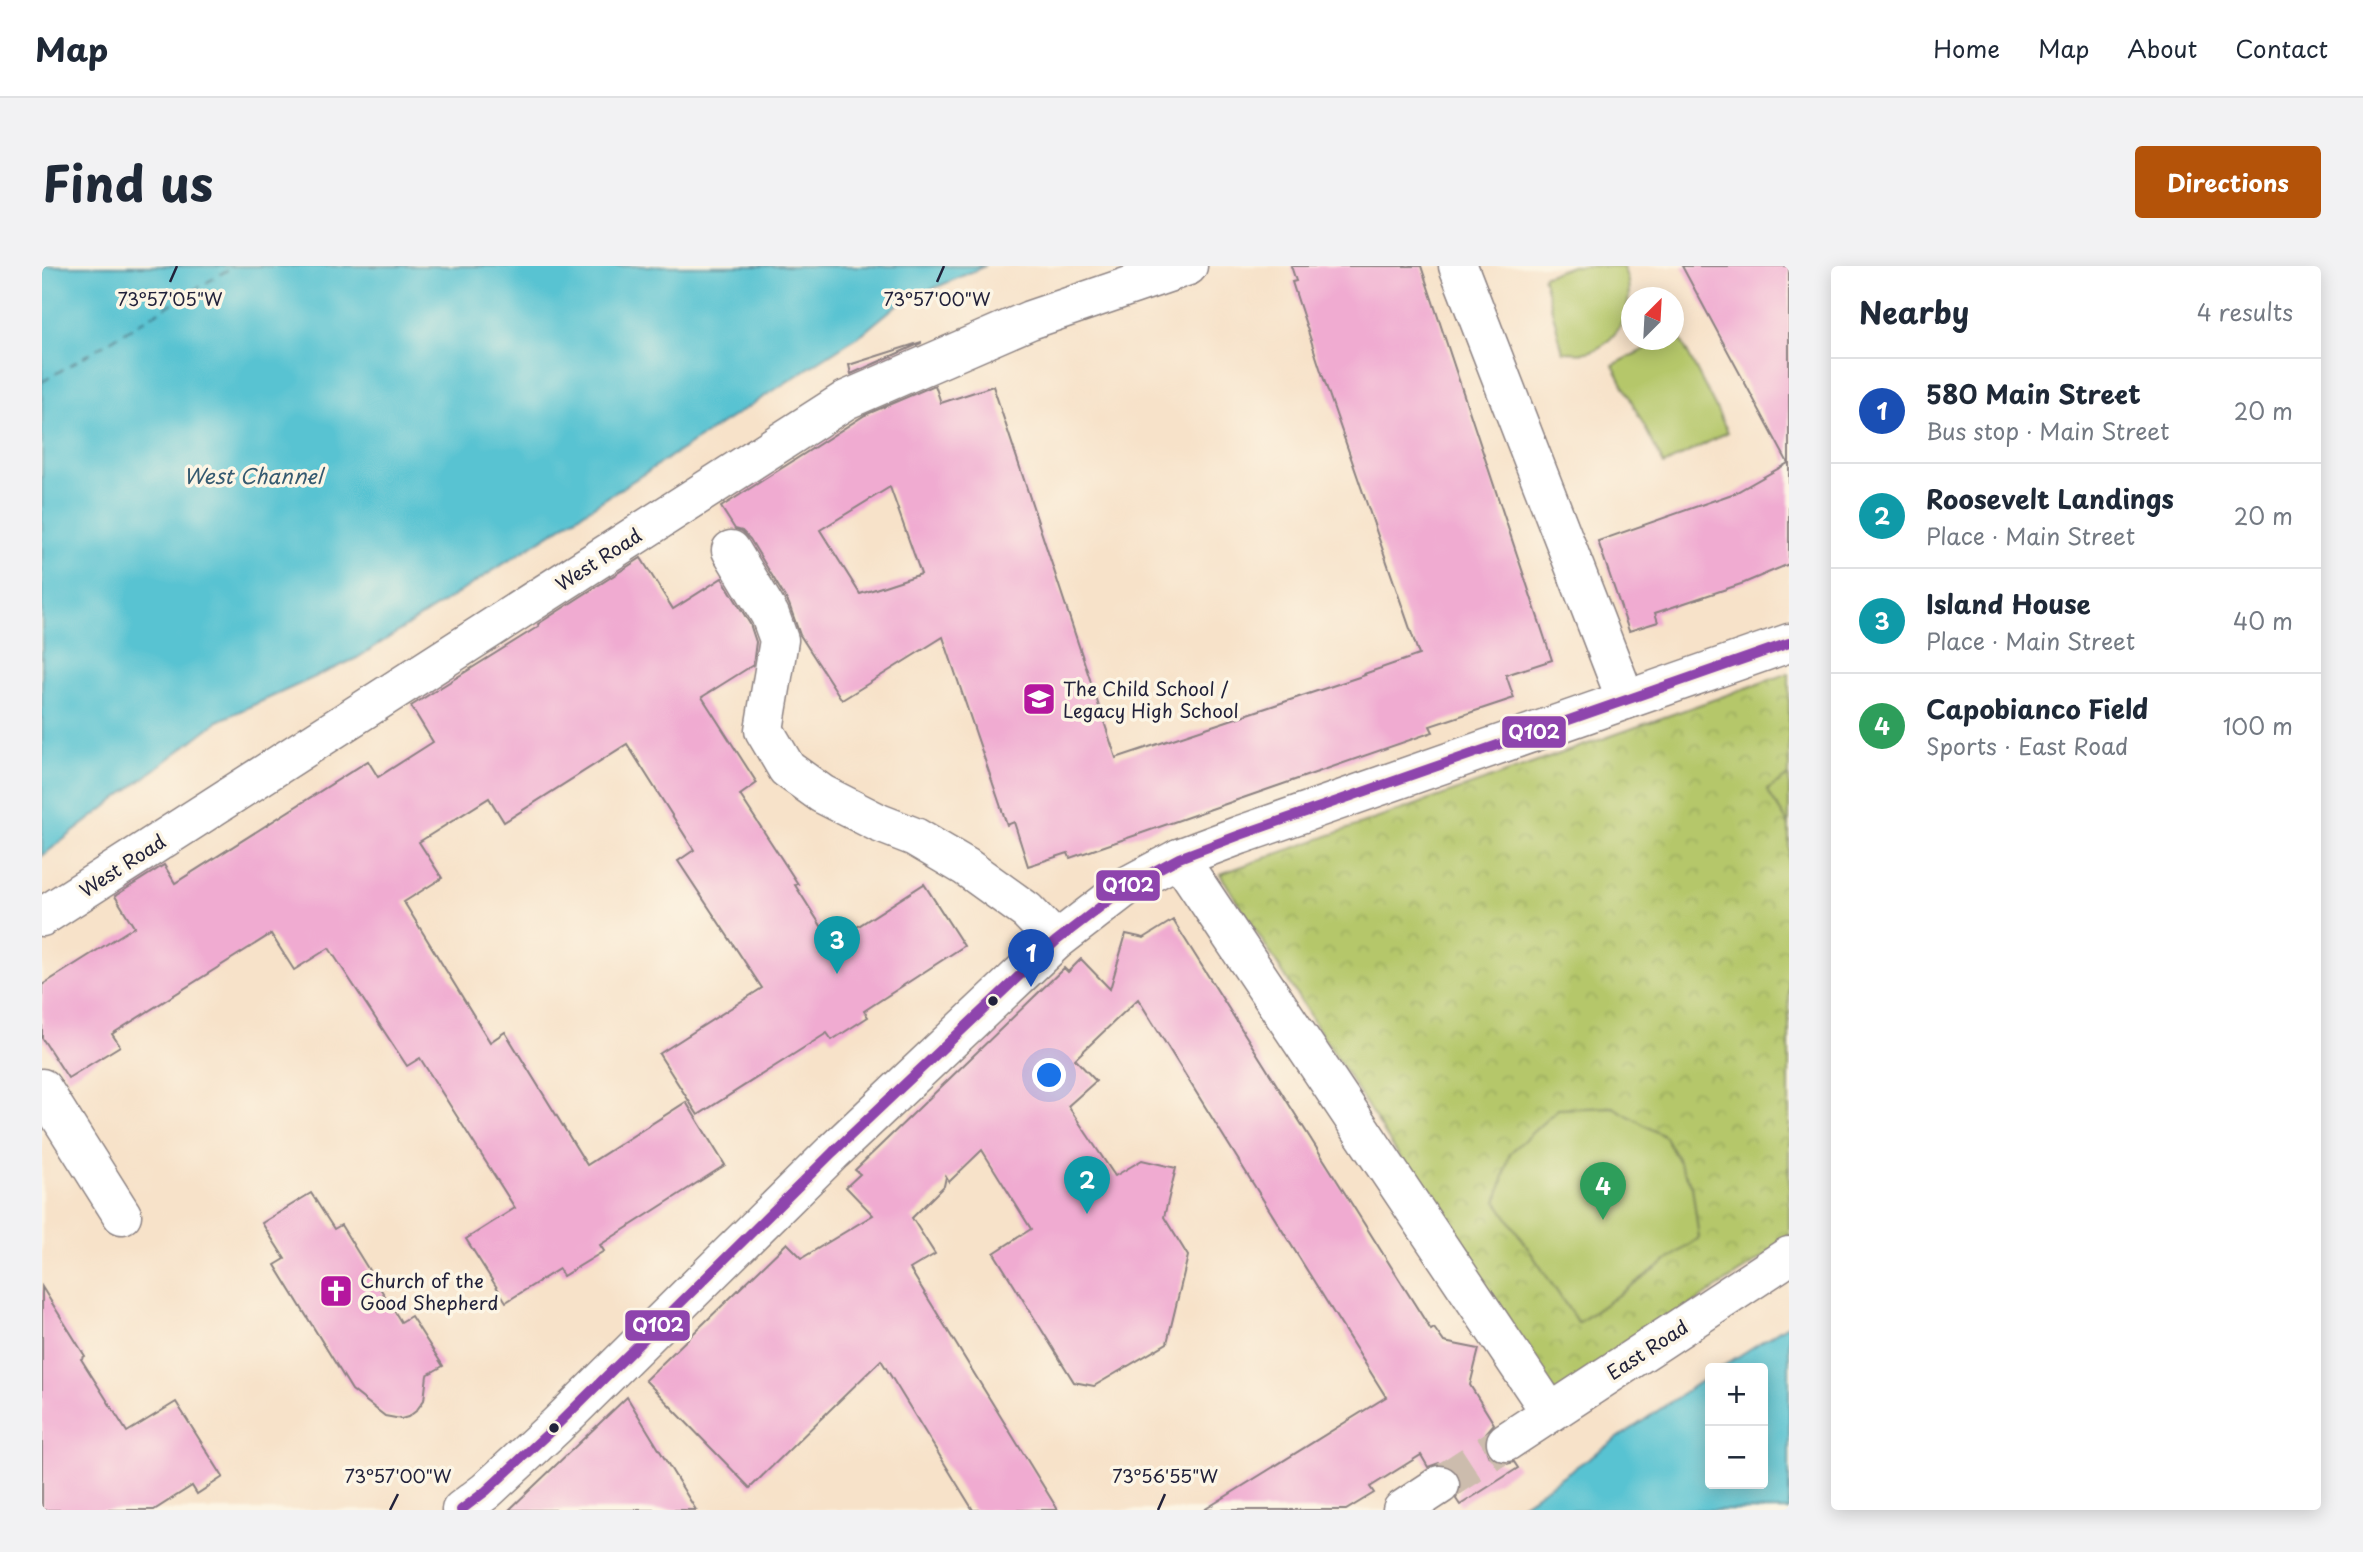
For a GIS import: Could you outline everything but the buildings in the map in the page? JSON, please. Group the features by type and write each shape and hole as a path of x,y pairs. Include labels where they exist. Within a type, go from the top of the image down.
{"street":[{"name":"West Road","path":"42,917 846,400 1030,320 1188,266"},
{"path":"1458,266 1626,700"},
{"path":"731,550 770,615 779,640 764,730 787,769 822,794 915,837 966,867 1027,911 1056,941"},
{"path":"461,1510 486,1491 556,1426 847,1138 1056,941 1130,884 1179,858 1789,643"},
{"path":"1179,858 1550,1412"},
{"path":"42,1088 122,1215"},
{"name":"East Road","path":"1506,1442 1789,1256"},
{"path":"1402,1510 1440,1485"}],"green space":[{"path":"1572,266 1622,266 1629,287 1621,287 1621,323 1612,337 1602,346 1588,352 1563,352 1543,276"},
{"path":"1684,346 1728,432 1664,465 1613,365 1643,350 1684,350"},
{"path":"1789,673 1789,1240 1552,1397 1220,874"},
{"path":"1789,776 1789,825 1767,790"},
{"path":"1613,1107 1665,1137 1692,1186 1699,1238 1578,1323 1497,1202 1510,1153 1558,1109"}],"water":[{"name":"West Channel","path":"42,266 985,266 898,304 863,333 357,658 218,721 42,856"},
{"path":"1789,1324 1789,1510 1513,1510 1705,1378 1705,1489 1768,1489 1768,1363 1728,1363"}],"ferry route":[{"path":"42,382 234,266"}],"tunnel":[{"path":"1440,1485 1506,1442"}],"transit line":[{"name":"Q102","path":"461,1510 486,1491 556,1426 833,1152 1056,941 1130,884 1179,858 1240,835 1789,643"}],"place":[{"name":"The Child School / Legacy High School","path":"1039,699"},
{"name":"Island House","path":"837,974"},
{"name":"580 Main Street","path":"1031,987"},
{"name":"Roosevelt Landings","path":"1087,1214"},
{"name":"Capobianco Field","path":"1603,1220"},
{"name":"Church of the Good Shepherd","path":"336,1291"}]}
